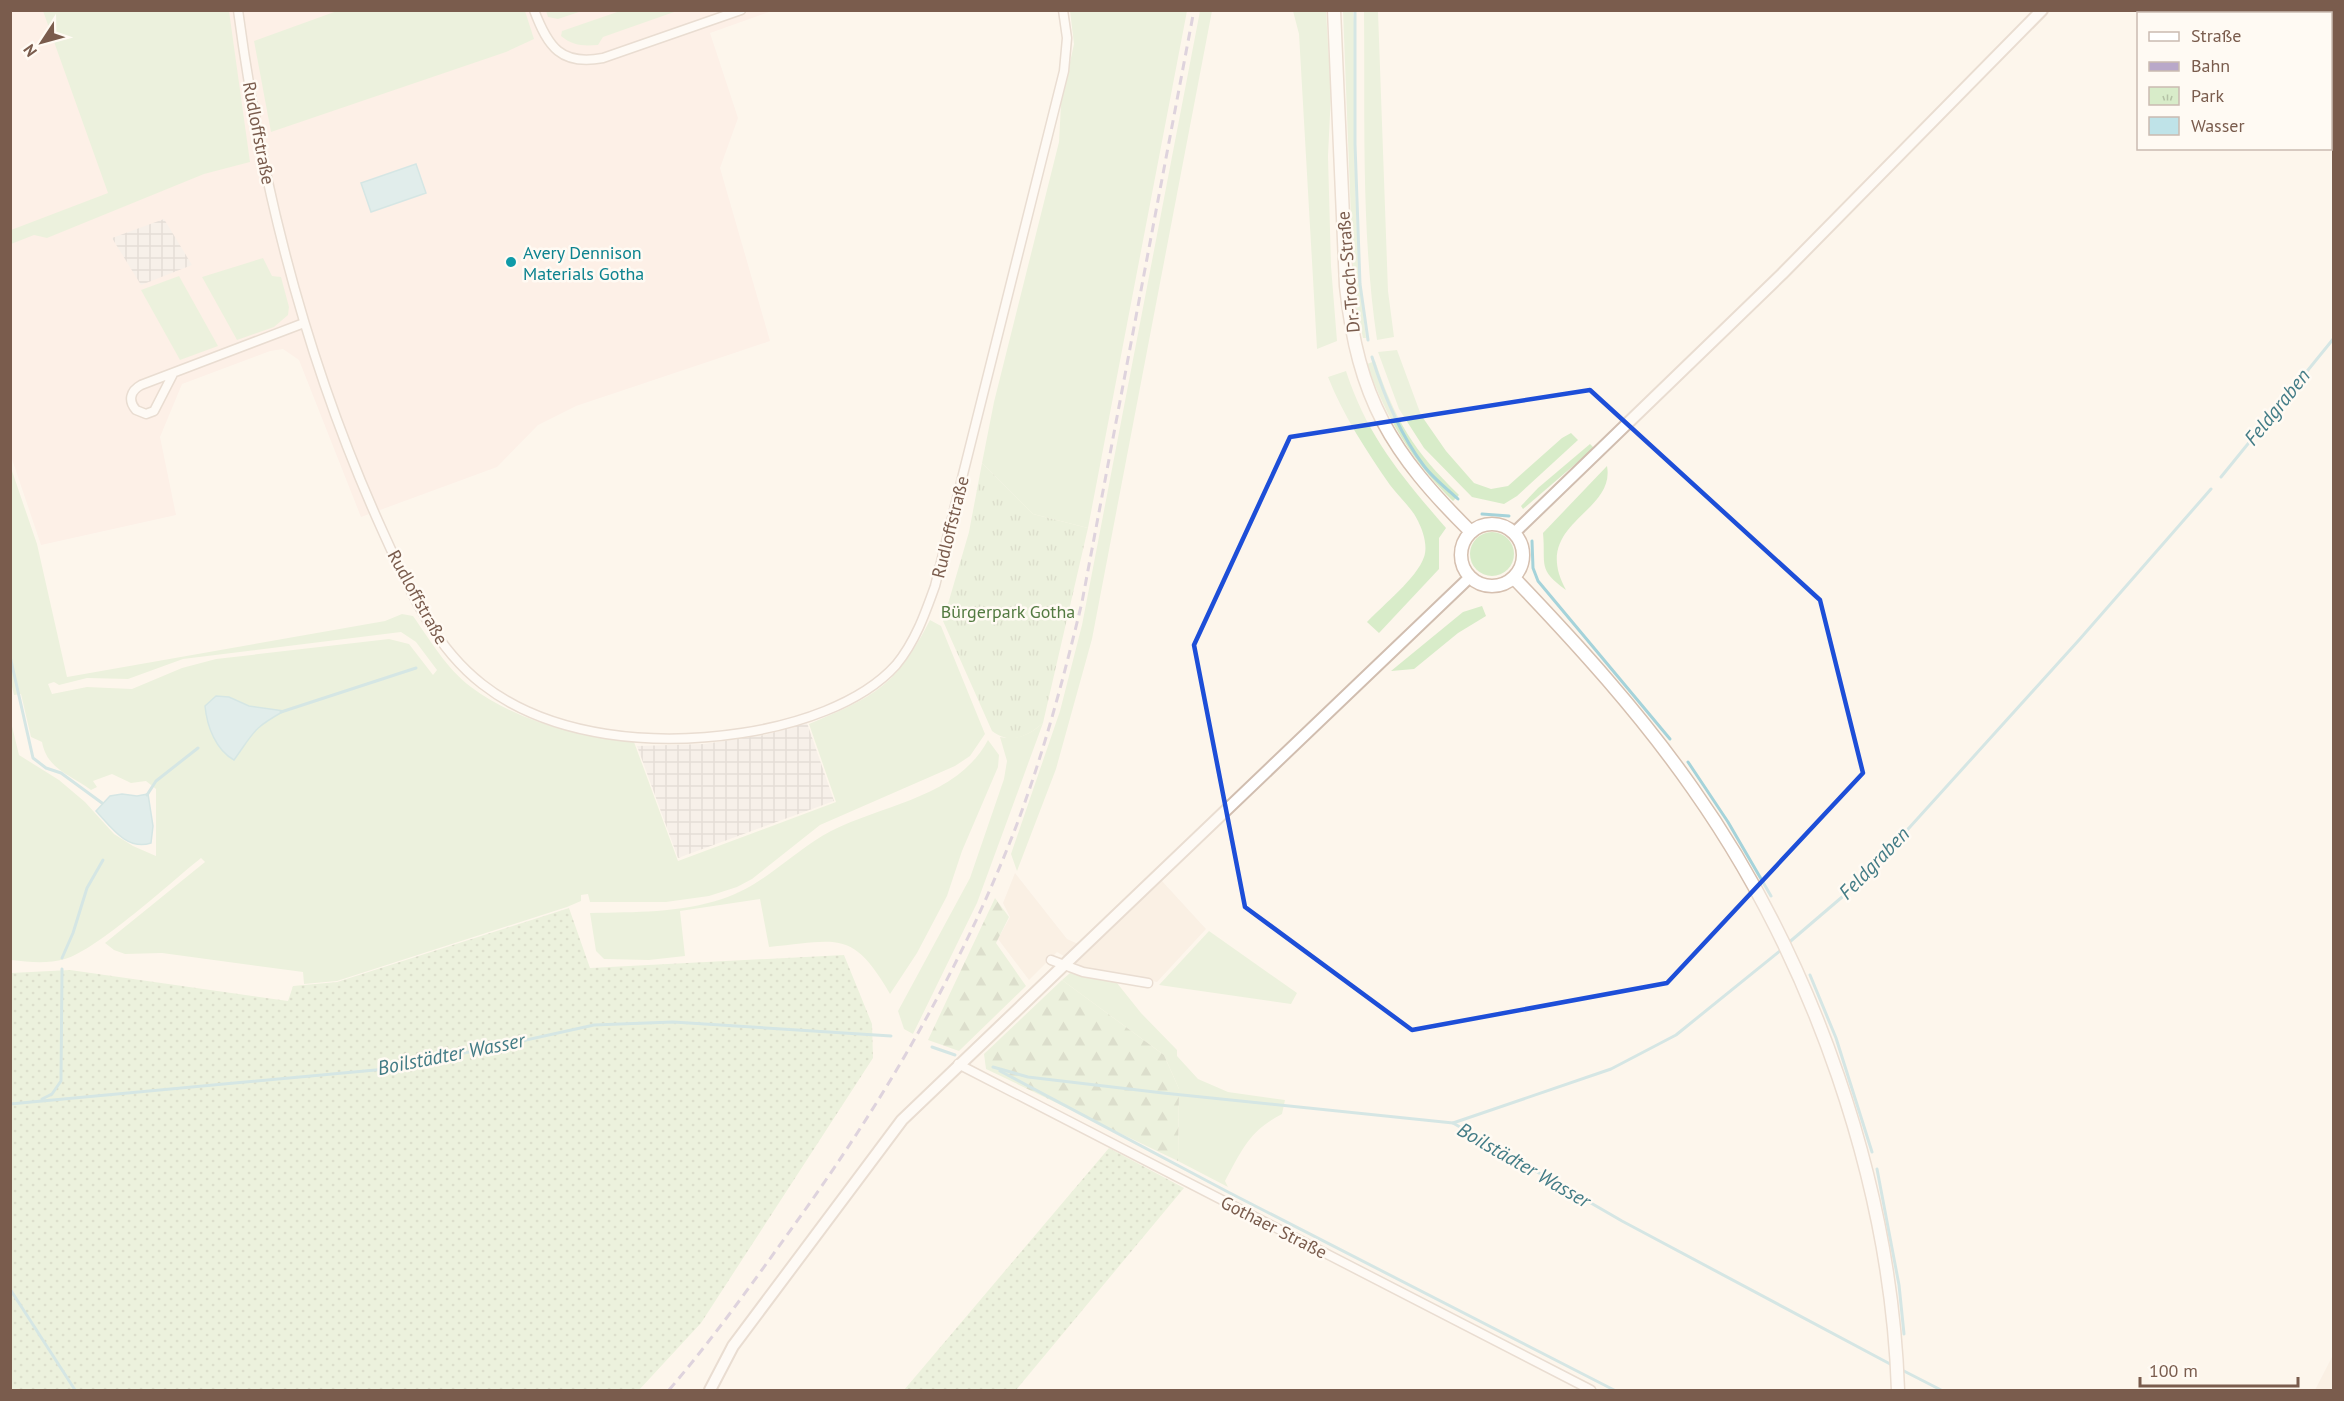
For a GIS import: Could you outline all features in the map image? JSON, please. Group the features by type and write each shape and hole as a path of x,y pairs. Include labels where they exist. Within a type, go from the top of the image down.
{"main road":[{"name":"Dr.-Troch-Straße","path":"1334,10 1346,286 1349,318 1362,375 1374,407 1395,446 1431,492 1471,532"},
{"path":"1493,524 1514,532 1522,545 1524,555 1520,570 1514,578 1504,584 1492,586 1480,584 1470,577 1463,566 1461,554 1464,542 1471,532 1479,527 1493,524"},
{"path":"1514,578 1585,652 1670,757 1736,856 1778,933 1822,1034 1854,1131 1878,1228 1898,1384"}],"street":[{"name":"Rudloffstraße","path":"238,10 263,162 320,377 365,492 414,596 438,638 452,655 497,695 528,711 577,727 662,739 709,737 761,730 828,708 866,690 896,664 917,633 935,586 1064,71 1067,38 1063,10"},
{"path":"534,10 552,46 567,57 586,60 603,58 741,10"},
{"path":"1514,532 1782,274 2042,10"},
{"path":"173,374 154,411 146,414 136,410 130,400 137,387 304,323"},
{"path":"710,1390 733,1347 902,1120 1470,577"},
{"path":"1051,960 1083,972 1148,983"},
{"name":"Gothaer Straße","path":"958,1064 1591,1390"}],"highlighted area":[{"path":"1590,390 1820,600 1863,773 1667,983 1412,1030 1245,907 1194,645 1290,437"}],"shaded area":[{"path":"10,11 772,11 710,33 738,118 720,168 770,341 576,406 538,425 497,467 361,517 299,360 283,349 270,351 182,384 160,437 176,515 41,545 11,456"},
{"path":"164,219 192,265 141,285 112,238"},
{"path":"807,723 834,801 678,858 637,746 704,744 764,735"},
{"path":"1015,873 1067,939 1087,948 1162,881 1206,929 1157,982 1081,966 1057,952 1029,980 998,939 1010,917 1003,903"},
{"path":"2333,1355 2333,1390 2315,1390"}],"green space":[{"path":"546,10 582,11 558,19 548,17"},
{"path":"623,10 677,11 603,37 598,45 578,45 561,36 562,31"},
{"path":"43,11 229,11 250,162 204,174 47,238 34,235 11,244 11,230 108,193"},
{"path":"337,11 525,11 534,39 506,52 271,132 254,41"},
{"path":"1070,11 1187,11 1088,528 1033,514 982,463 994,402 1059,142 1061,104 1074,44"},
{"path":"1200,11 1212,11 1092,639 1056,769 1017,871 1011,854 1060,711 1082,625"},
{"path":"1293,11 1326,11 1331,94 1328,156 1331,266 1337,341 1317,349 1299,34"},
{"path":"1343,11 1353,11 1354,22 1356,220 1366,338 1363,338 1354,295"},
{"path":"1364,11 1378,11 1388,291 1394,337 1377,340 1366,217"},
{"path":"263,258 272,276 281,277 289,307 288,315 274,327 237,340 202,277"},
{"path":"179,276 218,346 180,360 141,290"},
{"path":"1397,350 1421,415 1446,451 1474,483 1491,489 1508,486 1562,438 1571,433 1578,440 1517,496 1504,504 1472,497 1424,448 1399,409 1378,352"},
{"path":"1375,361 1391,401 1408,434 1429,464 1459,495 1453,501 1425,470 1392,421 1367,364"},
{"path":"1346,371 1364,416 1387,455 1446,528 1439,538 1439,569 1379,633 1367,622 1414,574 1424,557 1425,543 1422,529 1415,516 1373,460 1334,391 1328,377"},
{"path":"1590,444 1594,448 1523,509 1521,506 1538,488"},
{"name":"Bürgerpark Gotha","path":"982,463 1033,514 1088,528 1043,723 1018,738 1005,738 992,731 943,621 969,532"},
{"path":"1607,466 1606,482 1599,496 1565,534 1558,549 1558,567 1566,590 1547,571 1544,560 1543,533"},
{"path":"11,468 37,544 67,677 385,621 402,614 413,616 439,654 462,680 509,710 570,731 634,742 678,861 836,802 809,724 851,705 882,686 906,660 930,620 941,626 985,734 970,756 955,766 820,825 752,879 737,887 709,896 666,902 590,902 588,894 581,895 581,901 567,907 337,981 304,984 303,972 162,953 125,954 105,943 205,862 201,858 114,929 79,953 52,962 11,960 10,718 19,755 59,780 85,802 114,834 133,846 156,856 156,789 146,781 131,783 112,774 93,781 97,787 91,790 60,770 49,759 42,742 31,737 21,694 14,695 10,678","holes":["401,632 416,642 437,670 433,675 409,644 389,639 216,659 182,668 132,689 87,687 52,694 48,684 54,682 59,685 87,678 128,679 183,659","229,697 249,706 283,711 259,727 249,737 241,751 213,737 205,706"]},
{"path":"1492,532 1501,533 1508,538 1513,545 1513,563 1508,570 1501,575 1492,576 1483,575 1476,570 1471,563 1470,554 1471,545 1476,538 1483,533"},
{"path":"1482,606 1486,616 1458,633 1414,669 1391,671 1463,612"},
{"path":"1043,723 977,903 913,1034 904,1029 898,1011 970,878 1004,779 1007,761 1000,737 1023,736"},
{"path":"988,740 999,755 998,767 962,851 947,896 917,953 890,994 865,958 841,943 769,947 760,899 680,911 685,956 649,960 604,959 596,951 590,913 640,912 690,907 736,894 822,836 935,789 956,776 974,760"},
{"path":"995,898 1009,917 996,943 1026,986 959,1051 928,1040"},
{"path":"569,908 590,968 844,955 872,1024 873,1058 701,1323 639,1390 11,1390 11,973 70,970 288,1001 293,986 337,982"},
{"path":"1209,931 1297,993 1291,1004 1159,985"},
{"path":"1070,973 1117,983 1141,1013 1177,1050 1177,1056 1198,1079 1228,1092 1285,1100 1282,1114 1254,1134 1242,1151 1225,1181 1228,1187 1178,1161 1179,1089 1164,1055 1062,980"},
{"path":"1062,980 1164,1055 1179,1089 1178,1161 986,1069 984,1054"},
{"path":"1109,1148 1184,1188 1016,1390 904,1390"}],"water":[{"path":"416,164 426,193 371,212 361,183"},
{"path":"216,696 229,697 249,706 284,711 255,731 234,760 217,744 208,722 205,706"},
{"path":"122,794 137,796 148,794 153,826 151,843 142,845 127,841 96,811 110,796"}],"waterway":[{"path":"1355,10 1355,144 1360,284 1368,340"},
{"name":"Feldgraben","path":"2221,477 2334,338"},
{"path":"1372,357 1387,400 1407,441 1428,470 1458,499"},
{"name":"Feldgraben","path":"1786,945 1862,880 2079,640 2211,489"},
{"path":"1482,514 1509,516"},
{"path":"1532,541 1533,568 1538,581 1670,739"},
{"path":"10,656 33,758 46,768 61,773 102,803"},
{"path":"281,712 416,668"},
{"path":"147,795 156,781 198,748"},
{"path":"1688,762 1728,822 1771,896"},
{"path":"62,958 73,933 87,888 103,860"},
{"name":"Feldgraben","path":"1453,1123 1611,1069 1676,1035 1781,950"},
{"path":"42,1099 52,1094 61,1081 62,969"},
{"path":"1810,975 1836,1038 1872,1152"},
{"name":"Boilstädter Wasser","path":"10,1104 397,1068 435,1057 476,1051 594,1025 673,1022 891,1036"},
{"name":"Boilstädter Wasser","path":"932,1047 955,1055"},
{"name":"Boilstädter Wasser","path":"993,1067 1028,1077 1453,1123 1622,1221 1892,1365"},
{"path":"1000,1071 1228,1192 1614,1390"},
{"path":"1877,1169 1899,1285 1904,1334"},
{"path":"10,1289 75,1390"},
{"name":"Boilstädter Wasser","path":"1900,1369 1941,1390"}],"railway":[{"path":"669,1390 715,1333 787,1235 886,1088 944,986 995,879 1017,824 1053,714 1082,602 1194,10"}],"place":[{"name":"Avery Dennison Materials Gotha","path":"511,262"}]}
